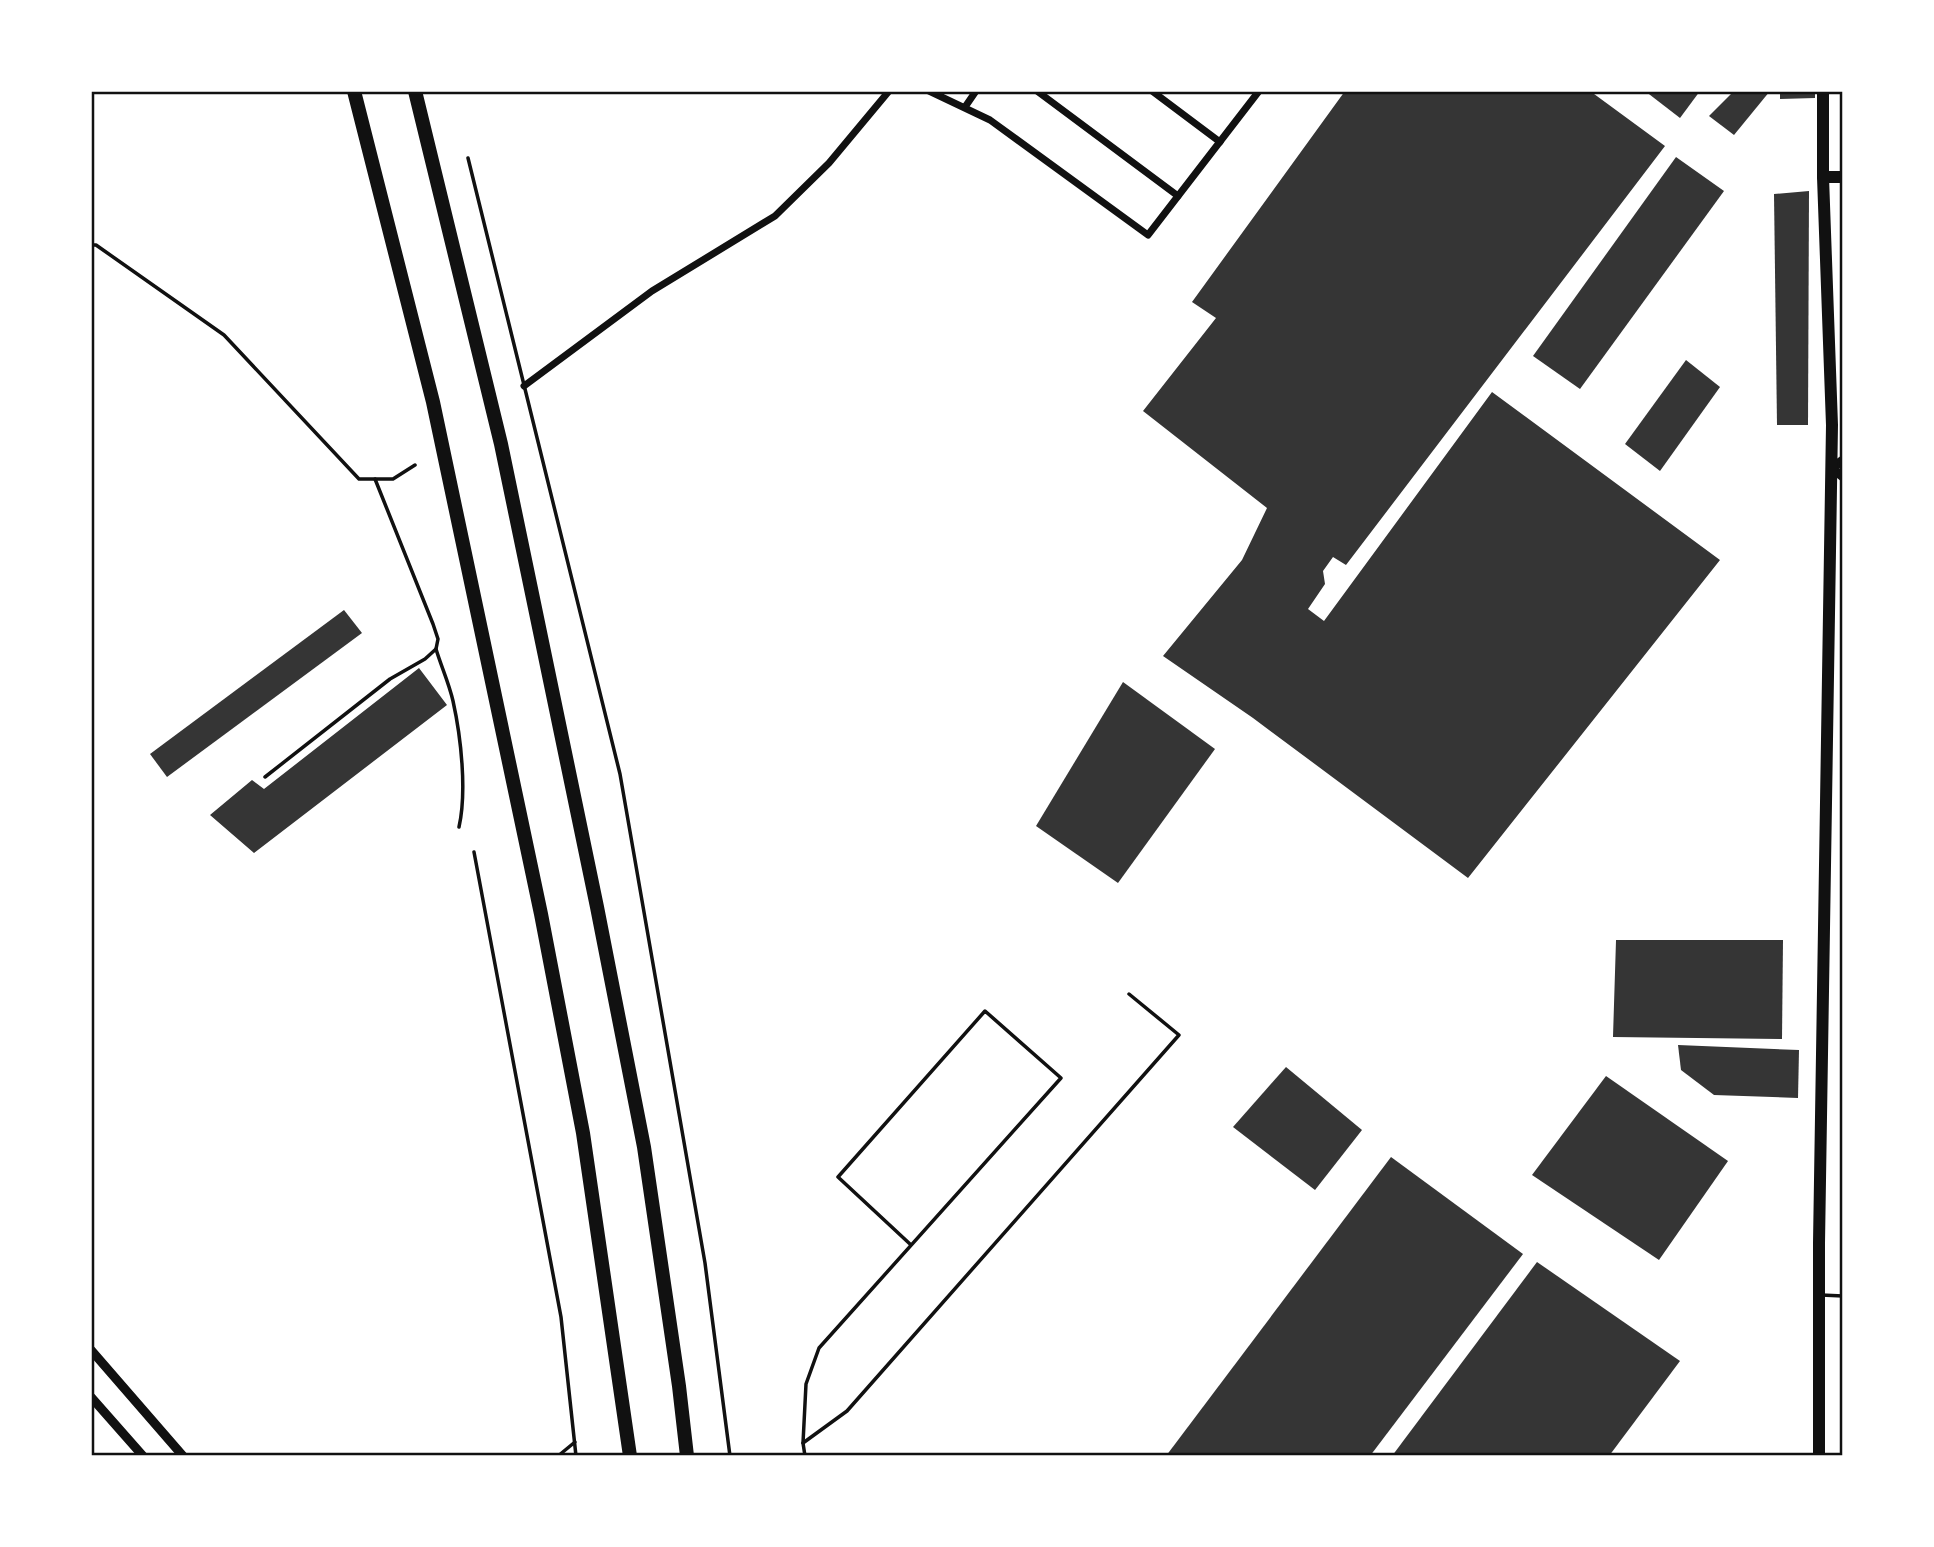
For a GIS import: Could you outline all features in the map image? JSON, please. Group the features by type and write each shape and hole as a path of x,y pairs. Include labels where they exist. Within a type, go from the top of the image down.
{"highway":[{"path":"354,91 433,402 541,914 583,1133 630,1456"},
{"path":"415,91 501,444 597,907 644,1147 687,1456"}],"main road":[{"path":"1819,1456 1819,1295 1832,468 1823,91"},
{"path":"1823,177 1843,177"}],"street":[{"path":"524,386 652,291 775,216 829,163 889,91"},
{"path":"929,91 990,120 1148,235 1259,91"},
{"path":"965,107 976,91"},
{"path":"1037,91 1178,196"},
{"path":"1152,91 1220,142"},
{"path":"1843,460 1832,468 1843,477"},
{"path":"91,1350 183,1456"},
{"path":"91,1397 143,1456"}],"lane":[{"path":"468,158 620,774 705,1263 730,1456"},
{"path":"91,245 96,245 224,335 359,480 393,479 415,465"},
{"path":"375,479 438,639 436,649 452,698 461,761 462,813 458,827"},
{"path":"265,778 390,679 425,659 436,649"},
{"path":"474,852 561,1317 576,1456"},
{"path":"803,1443 847,1411 1179,1035 1129,994"},
{"path":"805,1456 803,1443 806,1384 819,1348 1061,1078 985,1011 838,1177 910,1244"},
{"path":"1819,1295 1843,1296"},
{"path":"558,1456 575,1442"}],"building":[{"path":"1345,91 1590,91 1665,146 1346,565 1333,557 1323,571 1325,584 1308,609 1324,621 1492,392 1720,560 1468,878 1253,718 1163,656 1242,560 1267,508 1143,411 1216,318 1192,302"},
{"path":"1645,91 1700,91 1680,118"},
{"path":"1734,91 1770,91 1734,135 1709,116"},
{"path":"1780,91 1815,91 1815,98 1780,99"},
{"path":"1676,157 1724,191 1580,389 1533,356"},
{"path":"1809,191 1808,425 1777,425 1774,194"},
{"path":"1686,360 1720,387 1660,471 1625,444"},
{"path":"344,610 362,633 167,777 150,754"},
{"path":"419,668 447,705 254,853 210,815 252,780 264,789"},
{"path":"1123,682 1215,749 1118,883 1036,826"},
{"path":"1616,940 1783,940 1782,1039 1613,1037"},
{"path":"1678,1045 1799,1050 1798,1098 1714,1095 1681,1070"},
{"path":"1286,1067 1362,1130 1315,1190 1233,1127"},
{"path":"1606,1076 1728,1161 1659,1260 1532,1175"},
{"path":"1391,1157 1523,1254 1370,1456 1166,1456"},
{"path":"1537,1262 1680,1361 1609,1456 1392,1456"}]}
